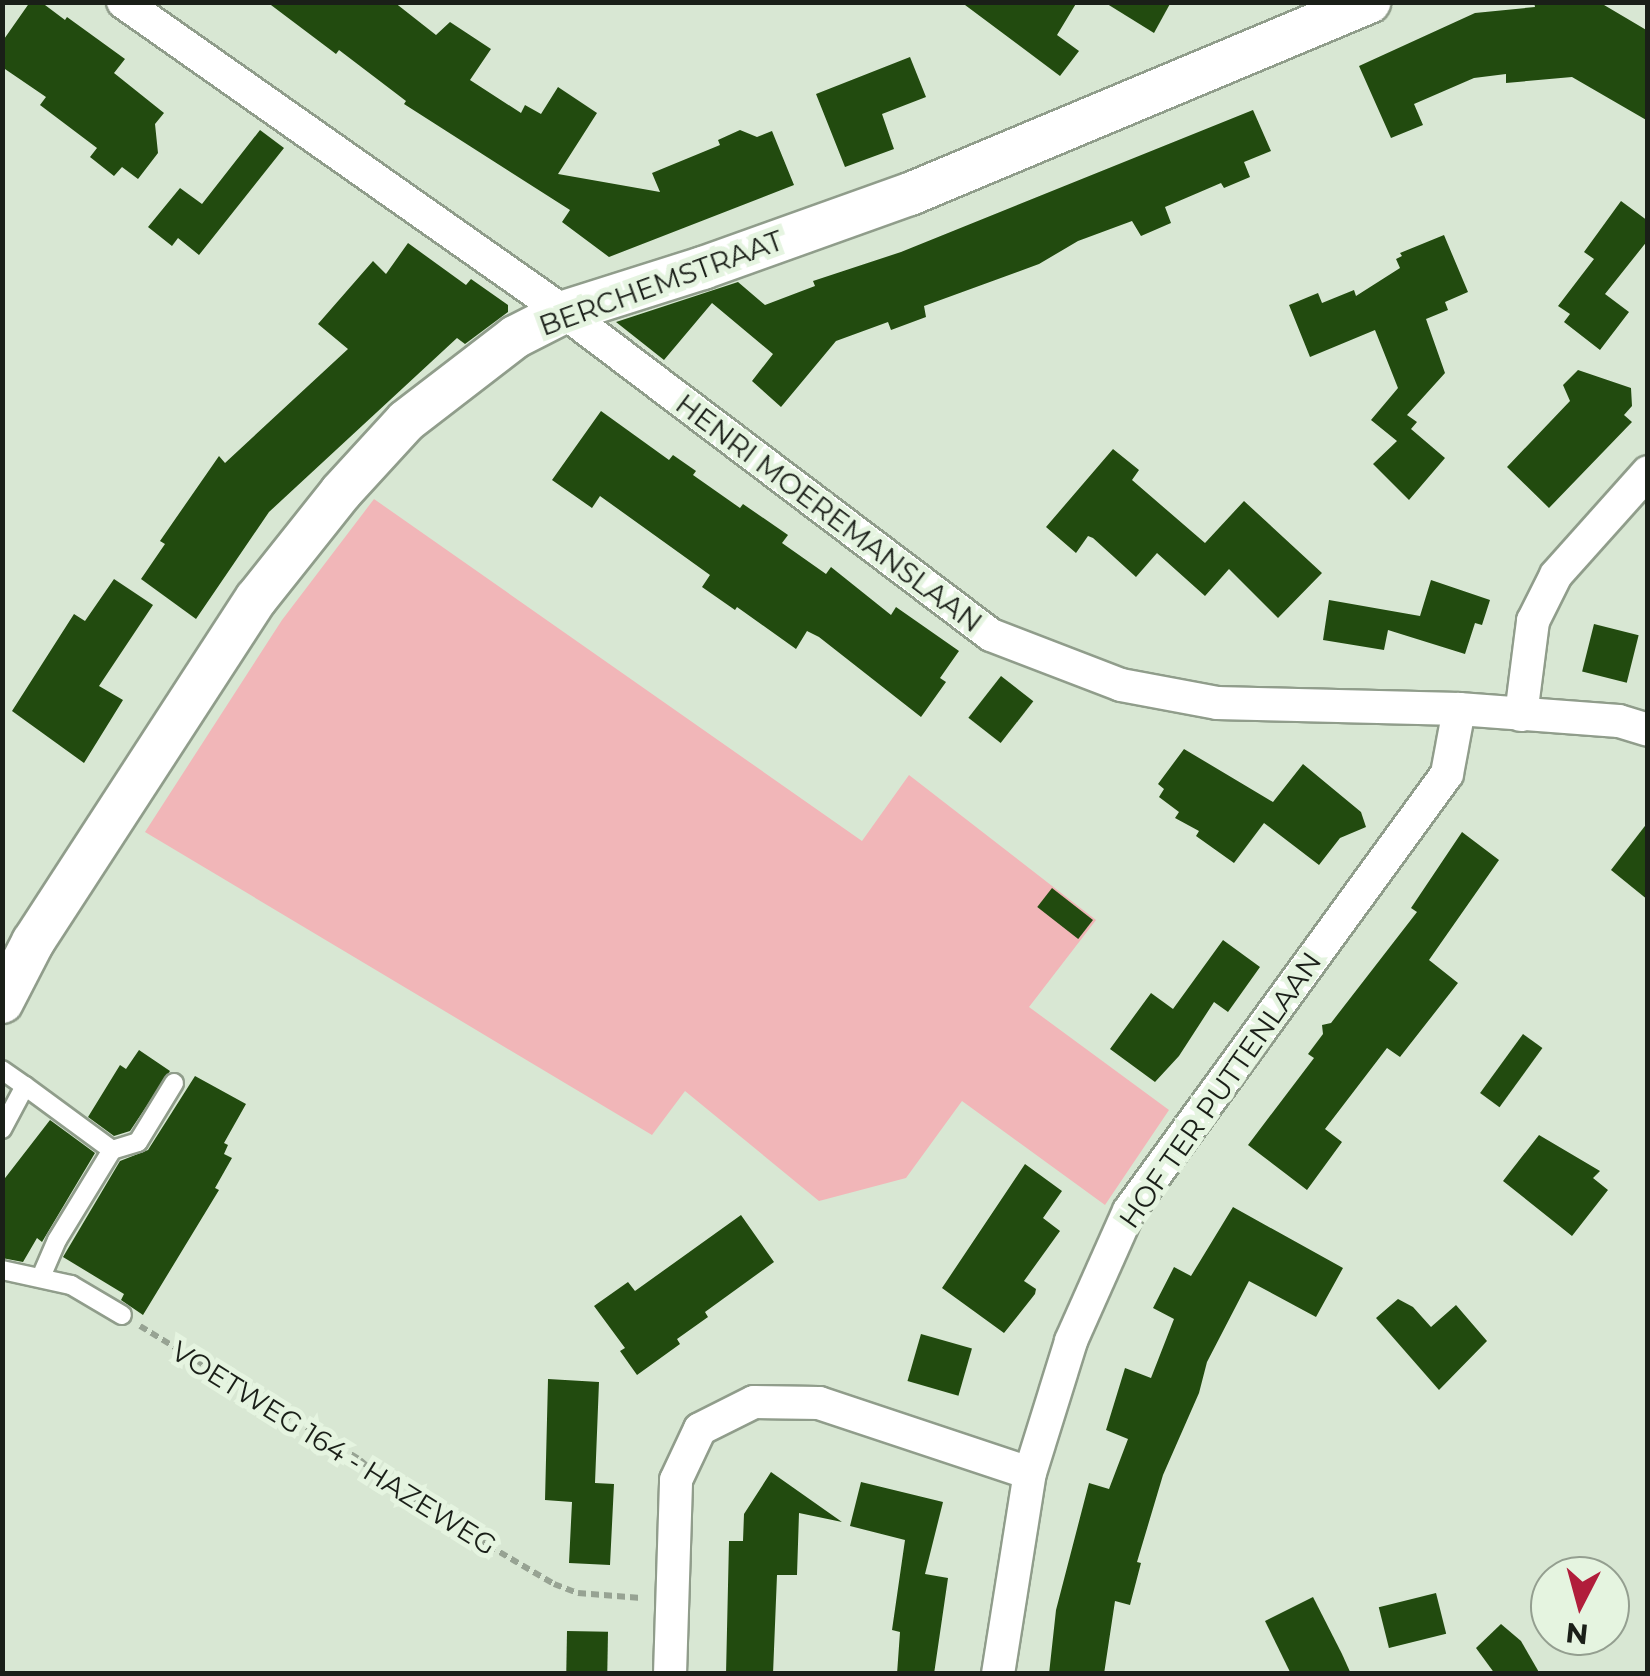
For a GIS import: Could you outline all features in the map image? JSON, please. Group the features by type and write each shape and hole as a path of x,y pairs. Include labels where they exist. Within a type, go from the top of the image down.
{"street":[{"name":"HENRI MOEREMANSLAAN","path":"123,2 564,312 992,635 1121,685 1218,703 1458,710 1619,721 1648,730"},
{"name":"BERCHEMSTRAAT","path":"2,1002 33,942 256,599 341,492 406,420 515,337 564,312 910,194 1370,2"},
{"path":"1521,715 1533,622 1556,575 1648,472"},
{"name":"HOF TER PUTTENLAAN","path":"998,1674 1030,1473 1071,1341 1129,1211 1447,774 1458,710"},
{"path":"670,1674 676,1480 700,1428 754,1402 819,1403 1030,1473"}],"lane":[{"path":"2,1070 112,1150"},
{"path":"41,1277 57,1240 112,1150 138,1142 174,1083"},
{"path":"2,1129 25,1086"},
{"path":"2,1270 72,1286 122,1316"}],"path":[{"name":"VOETWEG 164 - HAZEWEG","path":"122,1316 360,1460 399,1493 554,1584 578,1593 672,1603"}],"shaded area":[{"path":"374,499 862,841 909,775 1096,920 1029,1007 1169,1110 1105,1205 962,1101 906,1178 819,1201 685,1091 652,1135 145,832 282,620"}],"building":[{"path":"30,2 41,2 65,20 67,17 125,59 114,73 164,113 155,124 158,153 138,179 122,167 114,176 90,157 97,148 40,105 46,97 2,67 2,42"},
{"path":"267,2 394,2 436,35 450,22 491,49 470,80 521,113 525,105 541,114 558,87 597,113 558,174 660,192 652,173 720,145 718,140 740,130 757,137 772,131 794,185 609,257 562,222 570,210 404,104 406,101 339,50 336,54"},
{"path":"961,2 1077,2 1057,35 1079,51 1060,76"},
{"path":"1104,2 1171,2 1154,33"},
{"path":"1534,2 1599,2 1648,31 1648,121 1572,77 1506,83 1506,74 1474,78 1414,104 1423,125 1391,138 1359,66 1475,13 1535,7"},
{"path":"910,57 926,97 882,114 894,149 845,167 816,94"},
{"path":"1253,110 1271,151 1244,162 1250,177 1224,188 1221,183 1165,207 1171,223 1141,236 1132,221 1078,241 1039,264 924,306 926,317 891,330 888,322 836,341 781,407 752,381 773,354 712,303 664,360 616,322 738,282 765,305 815,286 813,281 901,252"},
{"path":"260,130 284,148 199,255 178,238 172,246 148,227 180,188 202,204"},
{"path":"1621,201 1648,221 1648,240 1605,294 1629,312 1600,350 1564,322 1570,314 1558,306 1594,259 1584,252"},
{"path":"1444,235 1468,292 1445,302 1448,310 1426,319 1445,373 1407,415 1417,422 1411,429 1445,458 1409,500 1373,464 1397,441 1371,420 1398,388 1375,330 1310,357 1289,305 1318,293 1322,303 1354,290 1356,296 1400,268 1396,259 1402,256 1400,253"},
{"path":"408,243 466,285 471,279 508,305 508,312 465,344 457,338 269,512 196,619 141,579 165,544 160,541 219,456 225,463 348,349 318,324 373,261 386,274"},
{"path":"1578,370 1631,388 1632,406 1624,415 1632,422 1549,508 1507,467 1570,401 1563,385"},
{"path":"601,411 669,460 673,455 696,471 693,475 740,508 743,504 788,535 782,543 826,574 831,567 891,615 896,607 959,651 940,678 946,682 921,717 819,637 807,631 796,649 737,607 735,610 702,587 710,575 600,496 592,508 552,480"},
{"path":"1113,449 1139,470 1132,480 1205,543 1244,501 1322,573 1278,618 1229,569 1205,596 1157,553 1136,577 1088,536 1076,553 1046,527"},
{"path":"114,579 153,605 99,686 123,700 84,763 12,711 74,614 85,621"},
{"path":"1431,580 1490,600 1482,625 1475,623 1465,654 1388,630 1384,650 1323,640 1329,600 1420,616"},
{"path":"1594,624 1639,635 1627,683 1582,672"},
{"path":"1001,676 1033,701 1001,743 968,718"},
{"path":"1184,749 1273,802 1303,764 1361,812 1366,827 1340,838 1319,865 1264,823 1234,863 1196,836 1199,831 1175,818 1179,812 1159,797 1164,789 1158,784"},
{"path":"1648,822 1648,900 1611,870"},
{"path":"1462,832 1499,860 1429,960 1458,983 1400,1057 1387,1048 1325,1129 1342,1142 1307,1190 1248,1145 1314,1058 1308,1054 1323,1034 1322,1025 1331,1023 1417,912 1411,908"},
{"path":"1052,888 1093,920 1078,939 1037,907"},
{"path":"1223,940 1260,967 1228,1012 1214,1002 1179,1056 1155,1082 1110,1049 1151,993 1173,1009"},
{"path":"1523,1034 1542,1048 1500,1107 1480,1093"},
{"path":"139,1050 170,1071 130,1131 114,1136 88,1117 120,1065 126,1069"},
{"path":"195,1076 246,1104 224,1143 228,1145 224,1154 232,1158 215,1188 219,1190 143,1315 121,1300 124,1294 63,1257 120,1161 148,1150"},
{"path":"50,1120 95,1153 42,1242 37,1238 23,1262 2,1258 2,1182"},
{"path":"1539,1135 1600,1171 1593,1178 1608,1190 1572,1236 1503,1181"},
{"path":"1025,1164 1062,1191 1043,1218 1060,1231 1024,1281 1036,1289 1035,1294 1004,1333 942,1288"},
{"path":"1233,1207 1343,1268 1316,1317 1249,1281 1207,1362 1199,1393 1163,1475 1137,1562 1141,1563 1130,1605 1115,1601 1104,1674 1049,1674 1056,1610 1089,1483 1109,1489 1128,1439 1106,1430 1125,1368 1151,1378 1174,1319 1153,1308 1174,1267 1191,1276"},
{"path":"741,1215 774,1262 705,1312 708,1317 677,1339 680,1344 637,1375 620,1351 625,1348 594,1306 628,1282 635,1291"},
{"path":"1398,1299 1413,1307 1431,1327 1456,1305 1487,1341 1439,1390 1376,1318"},
{"path":"921,1334 972,1349 958,1396 907,1381"},
{"path":"548,1379 599,1382 595,1483 614,1484 610,1565 569,1563 572,1502 545,1500"},
{"path":"771,1472 842,1522 799,1513 797,1575 777,1575 773,1674 726,1674 729,1541 743,1541 744,1514"},
{"path":"861,1482 943,1502 925,1574 948,1578 934,1674 897,1674 900,1632 892,1630 905,1540 850,1526"},
{"path":"1436,1593 1446,1634 1389,1648 1379,1607"},
{"path":"1313,1597 1351,1674 1291,1674 1265,1621"},
{"path":"1501,1624 1521,1641 1540,1674 1495,1674 1476,1648"},
{"path":"567,1631 608,1632 607,1674 566,1674"}]}
